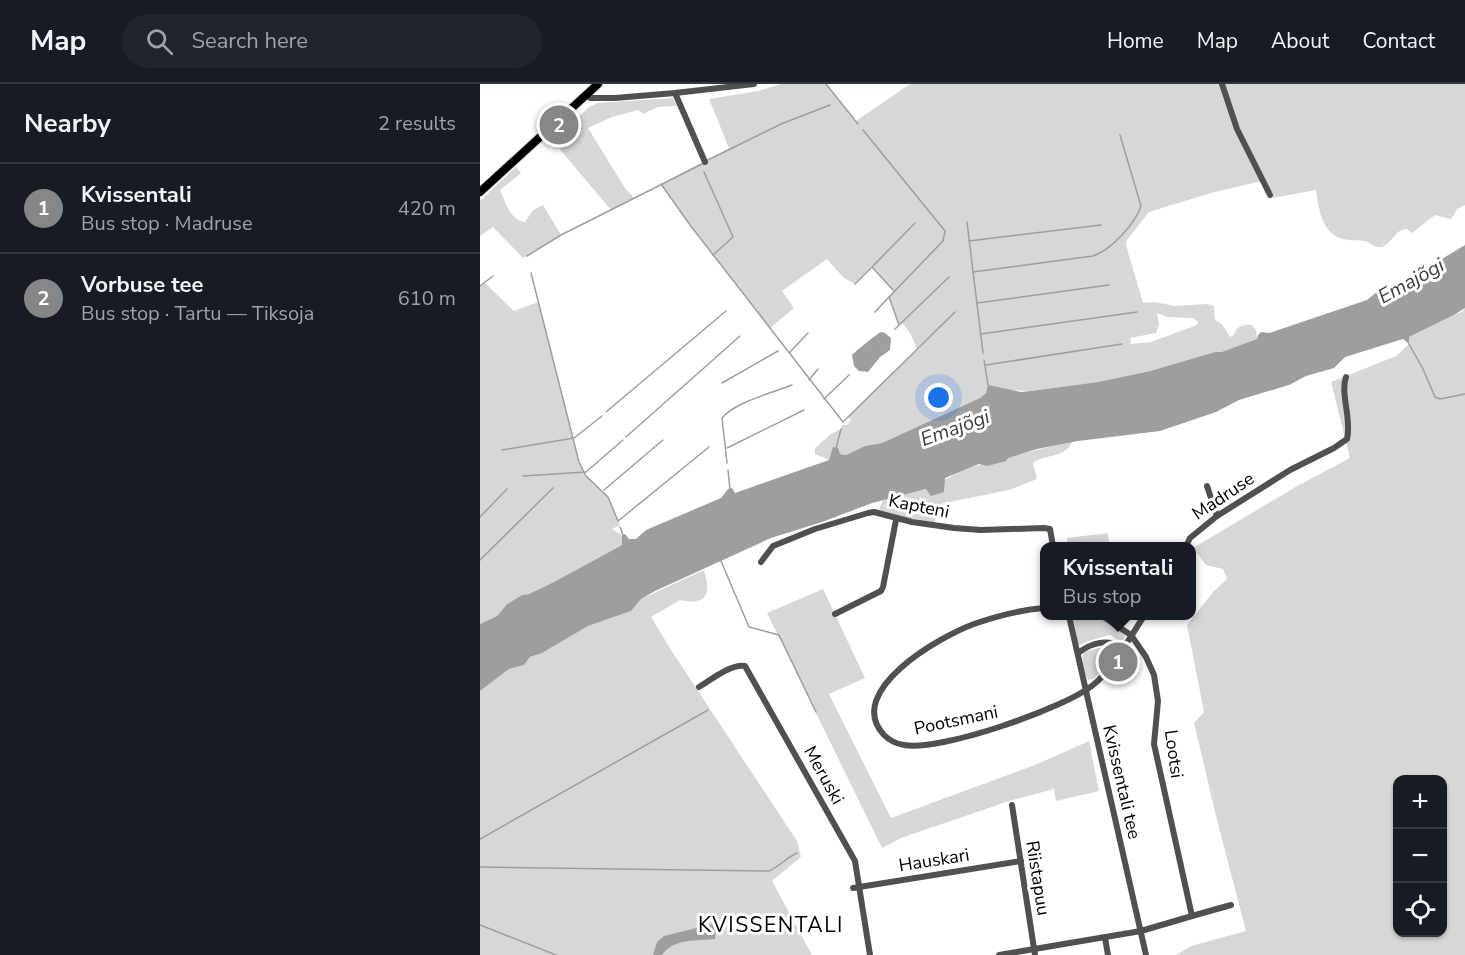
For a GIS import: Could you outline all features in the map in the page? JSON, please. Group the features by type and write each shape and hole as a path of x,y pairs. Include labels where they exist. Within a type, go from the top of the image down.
{"main road":[{"path":"480,192 598,84"}],"street":[{"path":"587,95 590,98 615,99 754,84"},
{"path":"1222,84 1231,115 1270,195"},
{"path":"675,93 705,162"},
{"name":"Madruse","path":"1188,542 1216,516 1282,475 1343,444 1347,439 1348,413 1344,389 1346,377"},
{"path":"1207,486 1216,516"},
{"name":"Kapteni","path":"761,562 773,546 815,529 874,512 896,520 954,528 1050,529 1052,542"},
{"path":"835,614 881,591 896,520"},
{"name":"Pootsmani","path":"1040,609 1014,612 974,624 957,631 921,653 882,687 877,695 874,708 877,723 885,735 895,742 906,746 927,744 991,730 1023,719 1086,690"},
{"name":"Kvissentali tee","path":"1070,620 1146,955"},
{"name":"Lootsi","path":"1109,620 1131,635 1146,657 1154,675 1158,701 1154,744 1192,916"},
{"path":"1086,690 1100,678 1141,620"},
{"path":"1078,653 1089,646 1105,641 1122,647"},
{"name":"Meruski","path":"699,687 731,669 740,665 745,666 853,857 865,942 870,955"},
{"name":"Riistapuu","path":"1012,805 1035,952"},
{"name":"Hauskari","path":"856,888 1020,861"},
{"path":"999,955 1035,952 1141,931 1231,905"},
{"path":"1105,938 1108,955"}],"shaded area":[{"path":"781,84 826,84 856,121 910,84 1465,84 1465,205 1457,209 1450,219 1435,215 1412,233 1407,229 1399,231 1381,247 1366,242 1346,240 1334,235 1322,218 1316,190 1273,198 1262,181 1211,193 1149,212 1127,240 1126,245 1143,303 1214,306 1215,320 1222,324 1230,337 1240,326 1252,325 1256,330 1257,339 1222,353 1215,352 1150,371 1098,382 1031,391 1007,390 986,393 980,398 882,443 865,446 846,455 840,454 829,460 815,454 815,448 831,434 841,429 842,425 847,425 851,420 848,416 917,349 903,323 899,325 889,297 894,291 872,267 855,284 844,278 827,259 782,291 794,308 770,328 661,184 729,148 709,99 758,91","holes":["1157,313 1167,317 1193,318 1198,322 1197,325 1151,342 1131,344 1130,338 1156,333 1159,324"]},
{"path":"673,98 677,106 658,107 643,114 638,110 612,117 588,128 625,188 634,198 611,210 553,141 589,107 598,103"},
{"path":"516,167 521,173 500,190 506,205 515,218 525,222 533,210 543,205 561,235 523,258 493,227 480,236 480,201"},
{"path":"485,283 514,311 538,302 579,462 586,476 608,497 620,525 612,529 622,535 622,545 554,582 522,595 507,604 497,616 480,624 480,286"},
{"path":"1465,308 1465,955 1176,955 1191,946 1246,931 1194,723 1204,712 1187,625 1191,620 1196,620 1196,614 1227,579 1223,569 1206,565 1196,552 1196,546 1299,485 1350,458 1331,382 1396,356 1409,344 1409,337"},
{"path":"1072,442 1065,451 1033,463 1037,479 1009,490 935,505 935,524 878,512 883,500 926,489 929,492 948,478 967,469"},
{"path":"1108,533 1109,542 1068,542 1067,538"},
{"path":"704,570 707,591 702,599 680,600 651,617 797,841 801,857 772,881 812,955 480,955 480,691 509,669 524,665 530,657 542,653 588,626 631,611 641,599"},
{"path":"823,589 865,678 829,694 891,818 1035,765 1089,741 1099,791 1056,801 1054,789 1009,801 901,838 882,848 767,613"},
{"path":"1074,620 1104,620 1125,633 1126,636 1121,642 1110,635 1078,644"},
{"path":"1110,645 1114,652 1094,679 1088,680 1082,662 1084,652"}],"water":[{"name":"Emajõgi","path":"1465,245 1465,308 1409,337 1409,344 1403,339 1345,357 1334,368 1239,400 1216,412 1160,431 1078,441 1037,449 987,466 979,464 945,478 944,492 931,496 926,489 872,503 771,538 655,591 641,599 631,611 588,626 542,653 530,657 524,665 509,669 480,691 480,624 497,616 507,604 522,595 554,582 622,545 622,535 625,534 629,539 636,539 646,530 721,498 728,489 732,488 735,493 829,460 833,447 838,448 840,454 846,455 865,446 882,443 980,398 986,393 988,385 1021,392 1098,382 1222,352 1257,339 1261,332 1269,333 1367,300 1378,291 1404,282"},
{"path":"881,332 891,338 890,350 880,357 868,372 859,371 854,366 852,355"},
{"path":"717,923 715,939 679,943 662,955 653,955 657,942 664,936"}],"waterway":[{"path":"826,84 858,124"},
{"path":"708,160 781,124 830,105"},
{"path":"863,130 945,231 943,241 889,297 899,325"},
{"path":"973,272 1093,256 1122,236 1134,221 1141,206 1120,135"},
{"path":"527,256 561,235 702,164"},
{"path":"704,172 733,237 713,255"},
{"path":"661,184 690,225 843,422 955,312"},
{"path":"967,222 983,353"},
{"path":"893,290 872,267 915,223"},
{"path":"969,241 1101,225"},
{"path":"855,284 871,268"},
{"path":"531,273 579,462 586,476 608,497 618,521 709,447"},
{"path":"480,286 493,276"},
{"path":"895,329 949,277"},
{"path":"977,303 1109,285"},
{"path":"875,312 889,297"},
{"path":"606,412 726,311"},
{"path":"981,334 1137,312"},
{"path":"790,352 808,333"},
{"path":"626,437 740,336"},
{"path":"986,365 1122,344"},
{"path":"1409,344 1435,397 1440,399 1465,394"},
{"path":"722,383 778,351"},
{"path":"984,360 988,385"},
{"path":"809,380 818,369"},
{"path":"824,399 849,375"},
{"path":"727,463 722,418 728,412 754,398 792,385"},
{"path":"727,448 804,410"},
{"path":"502,450 574,438 602,416"},
{"path":"836,448 841,429"},
{"path":"523,476 586,472 623,440"},
{"path":"604,490 663,440"},
{"path":"728,470 730,490"},
{"path":"480,560 553,488"},
{"path":"480,517 507,489"},
{"path":"620,527 623,535"},
{"path":"721,561 749,627 779,635 816,712"},
{"path":"480,839 708,710"},
{"path":"480,867 769,871 797,853"},
{"path":"480,925 556,955"}],"place":[{"name":"Vorbuse tee","path":"559,125"},
{"name":"Kvissentali","path":"1118,662"}],"district":[{"name":"KVISSENTALI","path":"771,925"}]}
